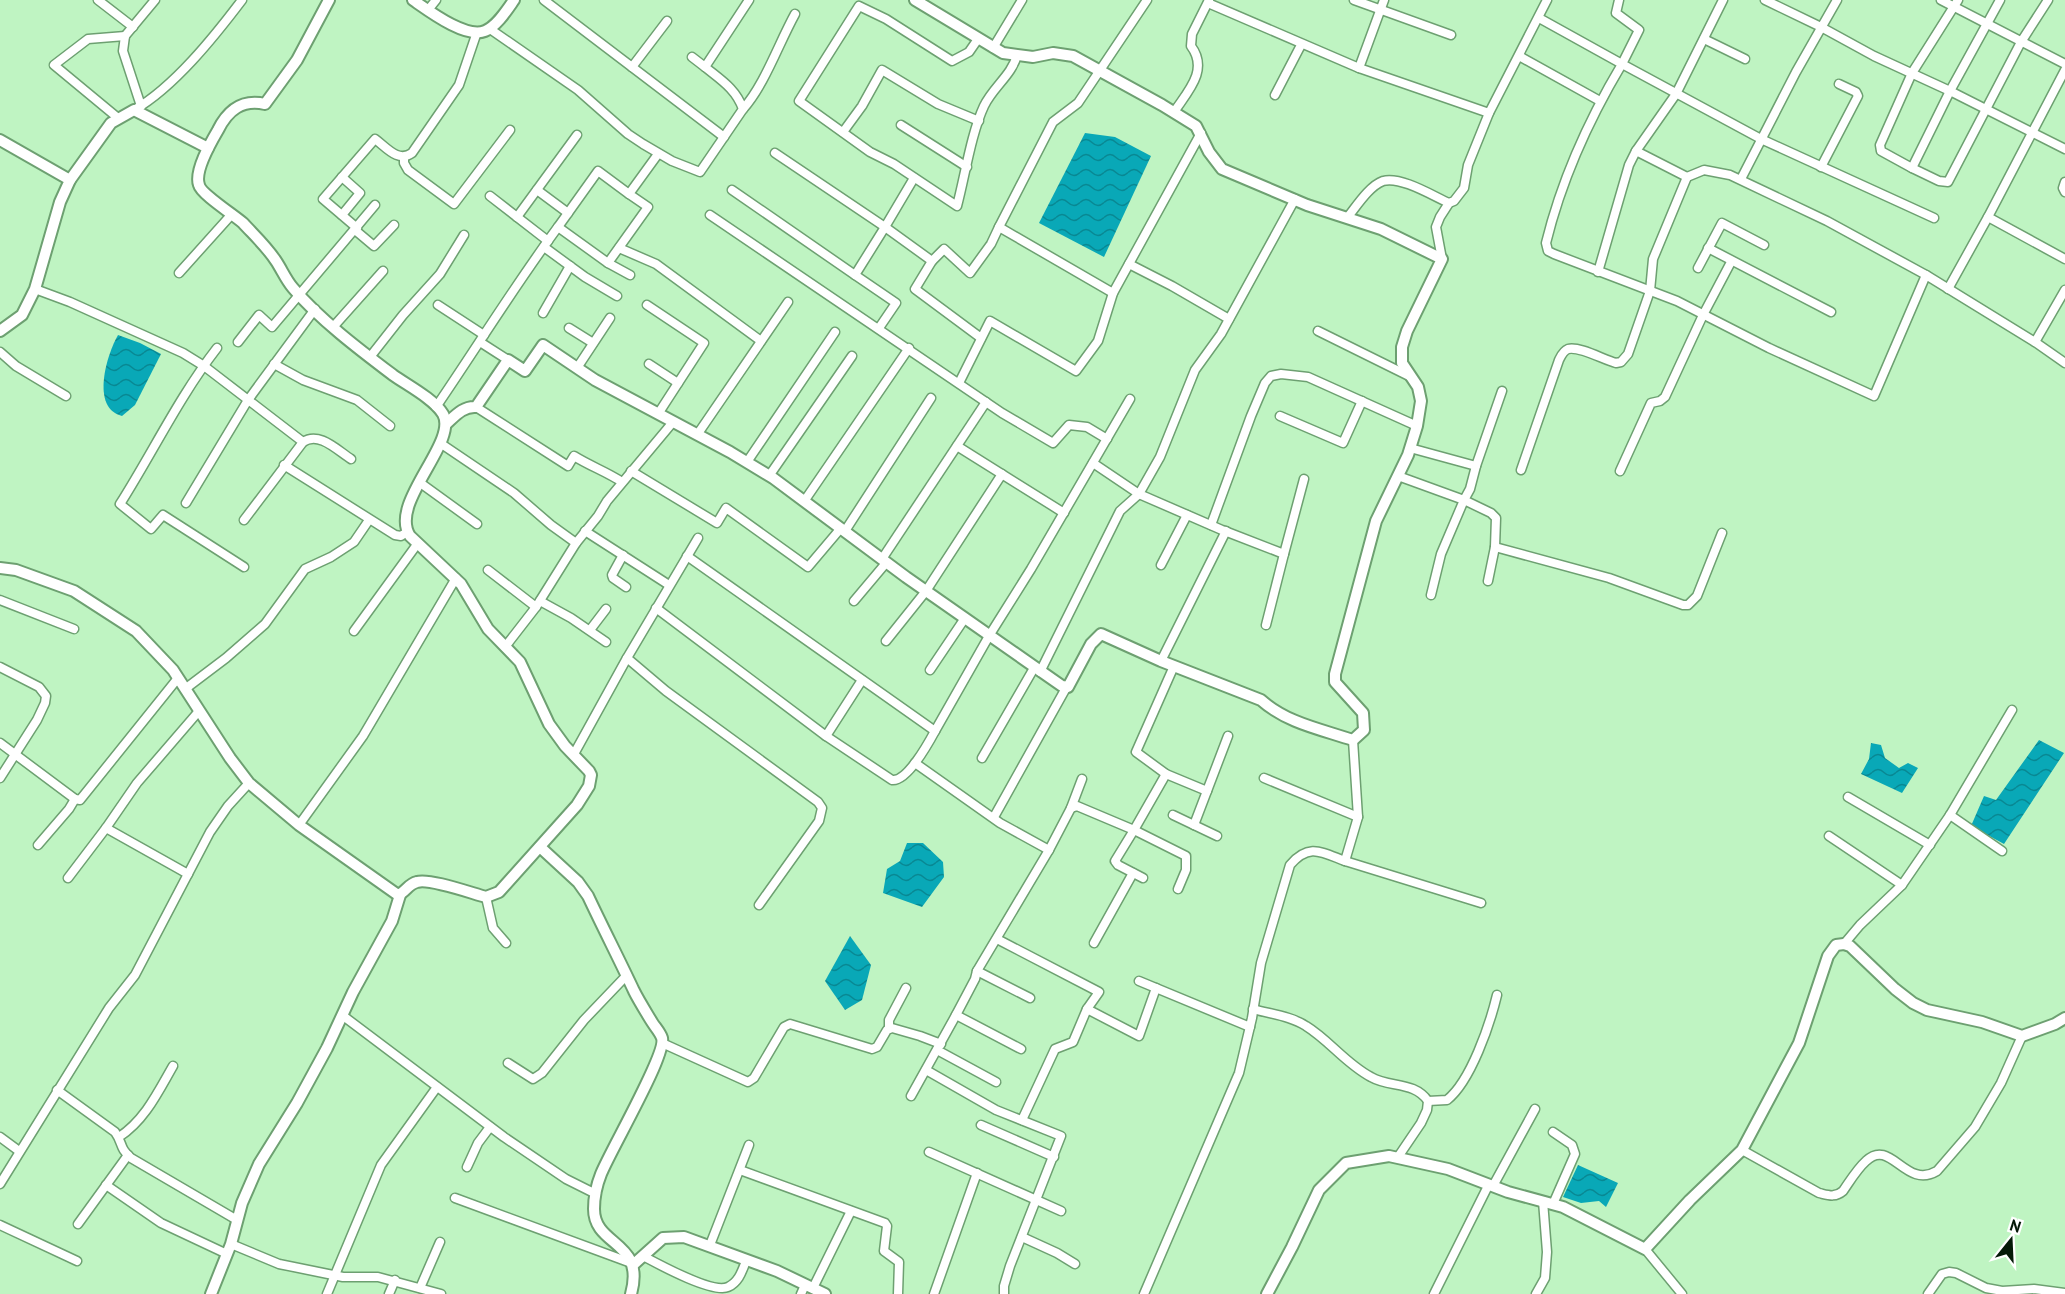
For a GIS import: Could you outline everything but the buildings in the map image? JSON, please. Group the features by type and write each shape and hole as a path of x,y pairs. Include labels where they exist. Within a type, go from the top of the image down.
{"street":[{"path":"98,0 133,27"},
{"path":"155,0 125,36 123,51 138,108 208,148"},
{"path":"0,331 22,315 35,289 60,202 70,180 111,123 151,100 213,38 242,0"},
{"path":"212,1294 229,1249 242,1203 259,1164 297,1103 392,921 400,895 410,884 423,881 486,897 499,892 578,805 589,786 591,775 549,724 520,662 481,619 456,578 407,532 406,514 419,482 445,432 446,424 442,414 370,357 299,295 273,256 232,214 203,191 198,184 198,175 208,148 225,117 236,107 251,102 265,104 297,60 329,0"},
{"path":"414,0 462,29 477,32 490,29 514,0"},
{"path":"428,10 436,0"},
{"path":"544,0 724,137"},
{"path":"705,67 750,0"},
{"path":"915,0 1004,53 1033,57 1053,53 1073,56 1196,126 1209,152 1222,170 1381,229 1442,259"},
{"path":"993,48 1022,0"},
{"path":"981,338 915,289 932,261 944,249 970,273 991,244 1053,122 1078,103 1147,0"},
{"path":"1354,0 1450,34"},
{"path":"1359,68 1384,0"},
{"path":"1353,740 1364,730 1363,713 1335,682 1335,674 1376,521 1398,476 1417,426 1421,401 1418,387 1402,363 1402,347 1407,331 1442,259 1436,227 1440,217 1449,203 1454,201 1464,188 1468,165 1490,113 1547,0"},
{"path":"1619,0 1616,14 1639,30 1600,101 1566,174 1545,243 1548,251 1677,301 1769,348 1874,396 1926,275"},
{"path":"1598,272 1629,165 1636,151 1676,94 1723,0"},
{"path":"1765,0 2065,149"},
{"path":"1741,179 1837,0"},
{"path":"1941,0 1956,3 1987,23 2065,64"},
{"path":"1912,168 1950,91 2000,0"},
{"path":"1956,3 1912,73 1880,148 1912,168 1939,181 1948,182 2021,42 2048,0"},
{"path":"1174,112 1195,80 1199,67 1198,56 1191,46 1192,34 1209,1 1301,45 1359,68 1490,113"},
{"path":"978,39 969,52 952,61 886,19 859,6 799,101 870,152 957,206 979,121 990,95 1012,68 1017,55"},
{"path":"490,29 578,90 628,134 658,154 700,172 755,94 795,15"},
{"path":"1539,18 1761,139 1934,218"},
{"path":"632,67 667,21"},
{"path":"394,225 374,246 324,199 375,139 395,154 404,157 412,153 459,85 477,32"},
{"path":"118,118 54,65 88,39 125,36"},
{"path":"1704,39 1745,60"},
{"path":"1275,95 1301,45"},
{"path":"1519,56 1600,101"},
{"path":"692,57 730,87 739,99 743,110"},
{"path":"843,132 862,106 882,70 938,104 979,121"},
{"path":"1948,289 2065,70"},
{"path":"1821,167 1858,96 1857,92 1839,84"},
{"path":"901,125 967,167"},
{"path":"404,157 408,170 454,204 510,130"},
{"path":"959,383 990,321 1076,371 1098,341 1113,294 1201,133"},
{"path":"517,217 577,135"},
{"path":"0,140 70,180"},
{"path":"1636,151 1687,177"},
{"path":"775,153 932,261"},
{"path":"629,194 658,154"},
{"path":"1521,470 1558,360 1564,351 1578,349 1605,360 1621,362 1628,354 1650,291 1653,259 1687,177 1704,170 1741,179 1827,221 1926,275 2065,363"},
{"path":"436,407 510,293 598,171 648,207 608,263"},
{"path":"342,177 360,193 342,215"},
{"path":"855,275 914,178"},
{"path":"1347,218 1373,188 1383,181 1408,184 1449,203"},
{"path":"2065,182 2065,192"},
{"path":"537,190 568,213"},
{"path":"732,190 896,303 879,328"},
{"path":"490,196 517,217 570,266 616,296"},
{"path":"982,758 1037,670 1120,511 1139,494 1160,457 1195,370 1221,334 1295,199"},
{"path":"238,342 259,315 272,327 375,205"},
{"path":"178,273 232,214"},
{"path":"710,215 986,402 1053,443 1069,425 1087,427 1107,439"},
{"path":"1988,217 2065,259"},
{"path":"1698,268 1720,224 1723,223 1764,245"},
{"path":"558,227 608,263 630,275"},
{"path":"999,227 1113,294"},
{"path":"370,357 436,279 464,235"},
{"path":"619,248 656,264 760,341"},
{"path":"1708,248 1731,262 1831,312"},
{"path":"1620,471 1651,403 1665,397 1703,315 1731,262"},
{"path":"1129,264 1229,319"},
{"path":"543,313 570,266"},
{"path":"334,326 383,271"},
{"path":"35,289 102,316 183,353 204,366 303,442"},
{"path":"2035,342 2065,290"},
{"path":"697,435 788,302"},
{"path":"438,305 525,371 543,345 577,368 747,462 805,501 989,636 1066,688"},
{"path":"647,305 704,343 658,414"},
{"path":"186,503 248,400 315,309"},
{"path":"577,368 610,318"},
{"path":"569,328 593,344"},
{"path":"1318,331 1411,377"},
{"path":"747,462 835,332"},
{"path":"218,348 174,410 120,504 152,529 163,515 244,567"},
{"path":"805,501 909,348"},
{"path":"0,352 16,366 66,396"},
{"path":"769,476 852,356"},
{"path":"476,407 508,360"},
{"path":"274,364 303,380 357,400 390,426"},
{"path":"649,364 678,383"},
{"path":"1211,525 1251,416 1265,383 1271,376 1281,374 1308,377 1417,426"},
{"path":"1431,595 1442,554 1470,489 1502,391"},
{"path":"631,471 717,523 726,508 808,567 843,529 931,398"},
{"path":"656,608 826,736 892,780 899,779 922,755 989,636 1130,399"},
{"path":"1280,416 1343,443 1362,401"},
{"path":"854,601 884,561 986,402"},
{"path":"446,424 462,409 469,406 476,407 568,466 574,456 622,482"},
{"path":"505,647 538,604 576,543 622,482 673,422"},
{"path":"244,520 284,465 303,442 311,437 319,438 351,459"},
{"path":"440,443 514,493 576,543"},
{"path":"957,446 1064,513"},
{"path":"1410,448 1476,466"},
{"path":"1093,463 1139,494 1284,554"},
{"path":"284,465 394,535 401,536 407,532"},
{"path":"886,641 926,591 1002,474"},
{"path":"1398,476 1464,500 1491,513 1496,518 1495,547 1488,581"},
{"path":"1266,625 1304,479"},
{"path":"419,482 477,524"},
{"path":"1161,565 1187,515"},
{"path":"185,689 265,624 305,569 331,557 354,542 369,520"},
{"path":"585,531 669,585"},
{"path":"1161,661 1226,531"},
{"path":"1495,547 1609,578 1688,605 1697,596 1722,533"},
{"path":"574,754 627,658 698,538"},
{"path":"354,631 418,543"},
{"path":"623,555 612,575 626,587"},
{"path":"687,556 935,731"},
{"path":"0,568 16,570 75,591 136,631 178,678 249,783 299,825 400,895"},
{"path":"488,570 538,604 590,630 606,642"},
{"path":"299,825 363,736 456,578"},
{"path":"0,600 74,629"},
{"path":"590,630 606,609"},
{"path":"930,670 965,618"},
{"path":"994,817 1091,644 1101,634 1161,661 1261,700 1273,711 1287,719 1353,740"},
{"path":"627,658 666,691 818,802 822,808 819,820 759,905"},
{"path":"1174,666 1136,752 1166,774 1207,791"},
{"path":"0,667 39,687 46,696 37,720 0,778"},
{"path":"0,743 14,756 75,799 80,800 178,678"},
{"path":"826,736 862,680"},
{"path":"1844,944 1860,925 1902,885 1950,815 2012,710"},
{"path":"68,878 137,783 199,711"},
{"path":"1194,825 1228,736"},
{"path":"1345,861 1358,817 1353,740"},
{"path":"915,763 1025,838 1050,850"},
{"path":"1143,879 1115,861 1166,774"},
{"path":"1264,778 1358,817"},
{"path":"910,1096 939,1047 977,971 1050,850 1071,808 1082,779"},
{"path":"0,1184 109,1008 135,975 210,832 228,806 249,783"},
{"path":"1848,796 1930,845"},
{"path":"38,845 75,799"},
{"path":"1071,808 1077,806 1134,830 1186,856 1187,865 1178,889"},
{"path":"1173,815 1217,836"},
{"path":"1950,815 2002,851"},
{"path":"106,828 188,874"},
{"path":"1829,836 1902,885"},
{"path":"540,847 578,882 588,896 634,991 662,1039 661,1049 651,1073 600,1175 594,1209 595,1220 600,1228 633,1264 635,1280 631,1294"},
{"path":"1144,1294 1239,1073 1250,1027 1260,963 1290,865 1299,855 1310,851 1481,903"},
{"path":"1094,943 1133,873"},
{"path":"486,897 493,928 506,944"},
{"path":"997,939 1099,992 1087,1008 1073,1042 1055,1049 1022,1120"},
{"path":"1645,1249 1690,1200 1742,1150 1799,1043 1831,949 1836,945 1850,946 1913,1003 1941,1014 1982,1022 2022,1036 2065,1018"},
{"path":"977,971 1030,998"},
{"path":"508,1062 533,1078 542,1072 584,1020 627,975"},
{"path":"1139,981 1250,1027"},
{"path":"662,1043 752,1082 787,1025 872,1049 877,1047 889,1028 889,1020 906,988"},
{"path":"1087,1008 1139,1036 1156,988"},
{"path":"1428,1101 1447,1100 1460,1084 1474,1060 1492,1016 1497,995"},
{"path":"1253,1009 1305,1025 1371,1078 1384,1083 1417,1089 1428,1101 1427,1110 1398,1157"},
{"path":"342,1015 490,1127 566,1179 596,1194"},
{"path":"956,1015 1021,1049"},
{"path":"889,1028 920,1036 996,1082"},
{"path":"1742,1150 1819,1193 1832,1196 1838,1195 1867,1159 1875,1156 1882,1155 1893,1159 1912,1174 1922,1177 1929,1176 1937,1171 1975,1127 2001,1083 2022,1036"},
{"path":"118,1137 142,1117 174,1066"},
{"path":"926,1070 990,1107 1061,1137 1004,1286 1004,1294"},
{"path":"327,1294 381,1165 436,1087"},
{"path":"57,1090 115,1132 122,1150 128,1155 237,1220"},
{"path":"1489,1184 1494,1186 1534,1109"},
{"path":"981,1125 1054,1157"},
{"path":"467,1167 478,1143 490,1127"},
{"path":"1536,1294 1545,1278 1548,1203 1575,1154 1572,1144 1552,1132"},
{"path":"0,1137 19,1151"},
{"path":"710,1245 749,1145"},
{"path":"929,1152 1061,1211"},
{"path":"78,1224 128,1155"},
{"path":"1267,1294 1319,1191 1346,1163 1389,1156 1448,1169 1563,1207 1645,1249 1682,1294"},
{"path":"740,1170 885,1223 887,1226 884,1251 899,1262 898,1294"},
{"path":"934,1294 977,1173"},
{"path":"1434,1294 1489,1184"},
{"path":"106,1185 161,1223 229,1249 279,1264 343,1277 378,1277 395,1280 441,1294"},
{"path":"454,1198 633,1264"},
{"path":"806,1289 851,1211"},
{"path":"0,1225 78,1262"},
{"path":"633,1264 663,1238 684,1237 777,1271 806,1289 825,1294"},
{"path":"1022,1237 1075,1264"},
{"path":"420,1288 440,1242"},
{"path":"643,1256 714,1288 726,1288 738,1280 746,1261"},
{"path":"1928,1294 1942,1274 1949,1272 1956,1273 1986,1288 2002,1291 2034,1289 2065,1293"},
{"path":"389,1294 395,1280"}],"water":[{"path":"1085,133 1115,137 1151,156 1104,257 1039,223"},
{"path":"118,335 161,354 135,405 122,416 112,411 106,403 104,392 106,367"},
{"path":"2039,740 2064,753 2004,844 1971,826 1984,796 1996,800"},
{"path":"1871,743 1881,745 1885,758 1899,768 1908,763 1918,768 1902,793 1861,774 1869,759"},
{"path":"907,843 923,843 943,862 944,877 922,907 883,893 887,869 900,861"},
{"path":"850,936 871,965 862,1000 845,1010 825,981"},
{"path":"1578,1165 1618,1183 1606,1207 1599,1201 1581,1203 1563,1197"}]}
